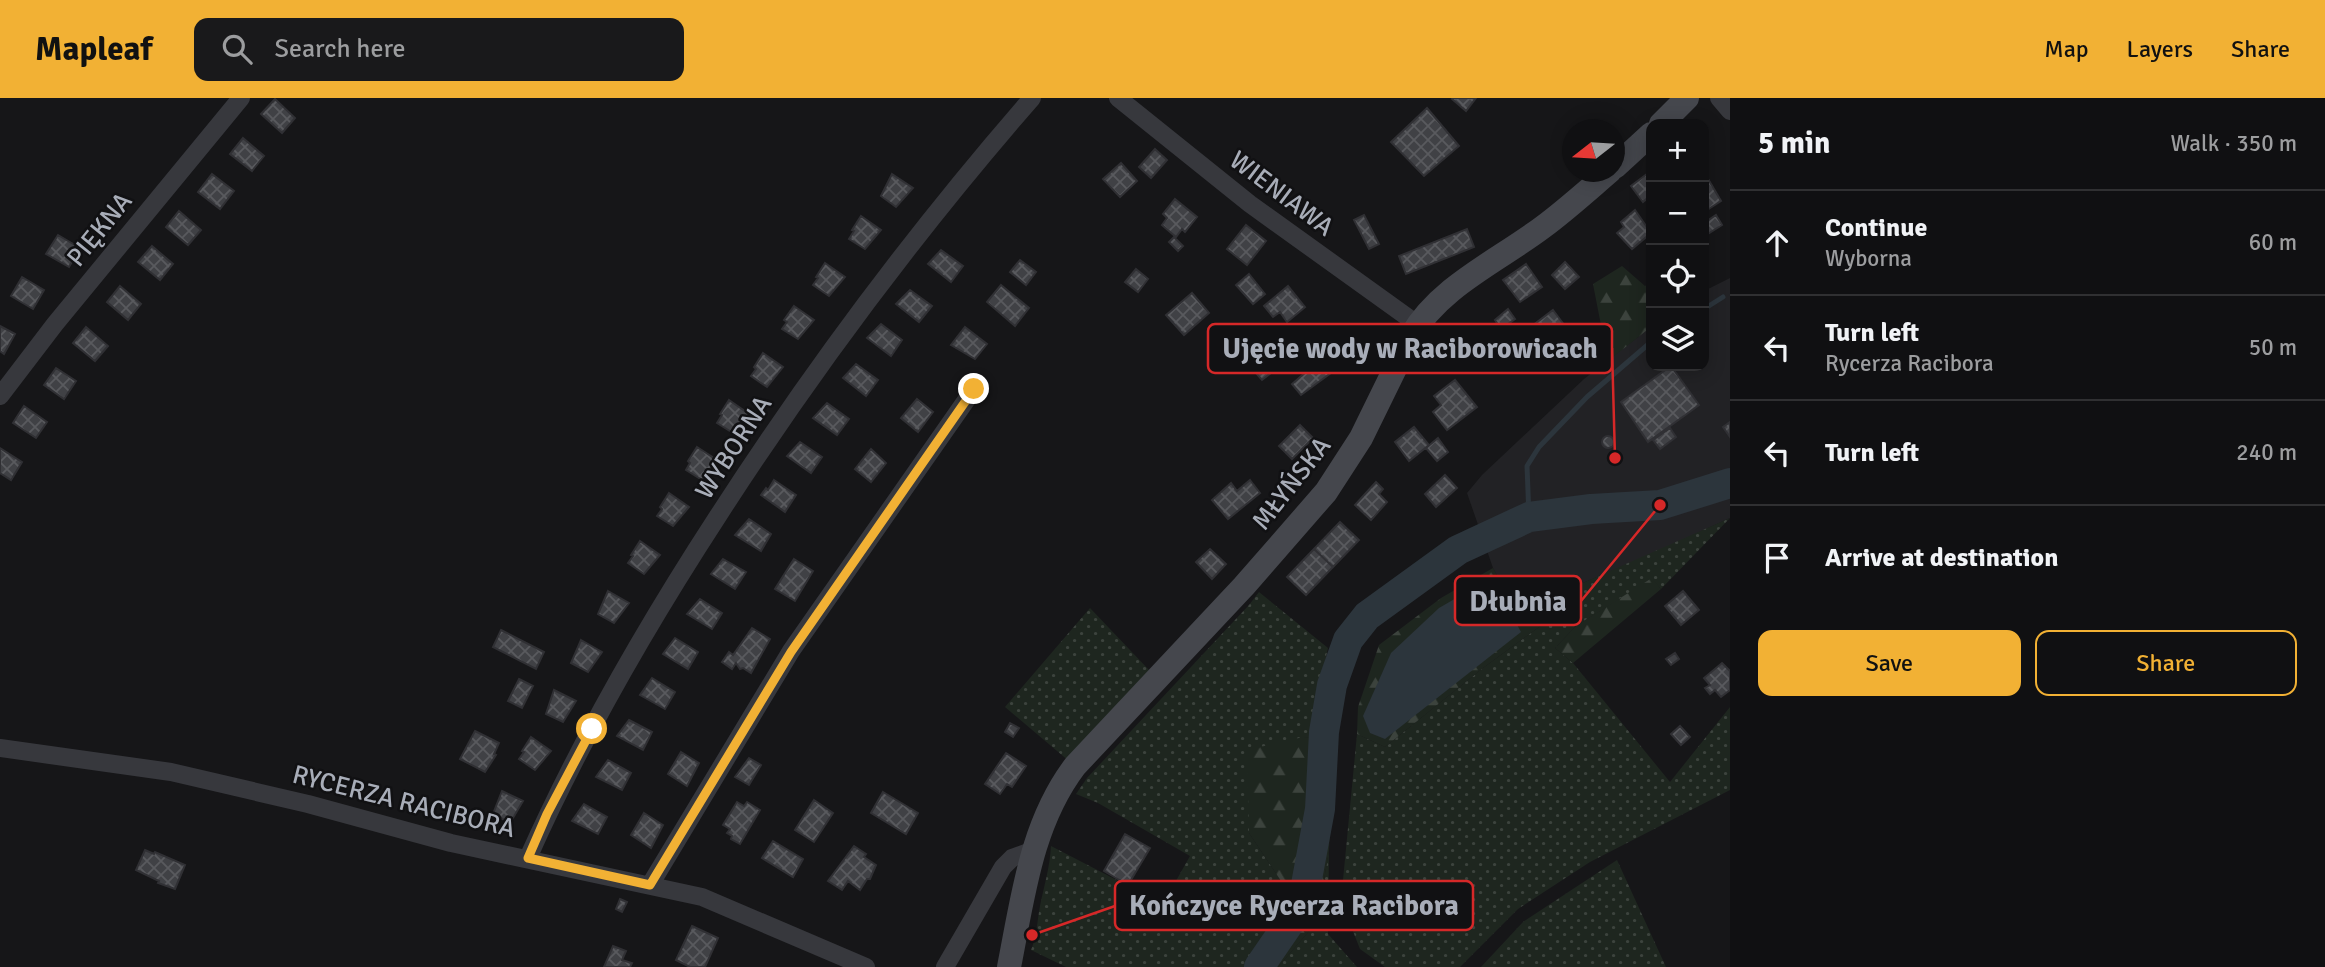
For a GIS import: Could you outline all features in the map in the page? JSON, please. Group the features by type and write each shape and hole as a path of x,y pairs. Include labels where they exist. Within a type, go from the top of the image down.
{"street":[{"name":"PIĘKNA","path":"0,396 64,313 241,98"},
{"name":"WYBORNA","path":"528,858 547,814 618,680 689,562 765,444 889,271 1031,98"},
{"name":"WIENIAWA","path":"1118,98 1250,204 1418,324"},
{"path":"1666,119 1687,98"},
{"path":"1718,98 1730,111"},
{"path":"1625,158 1646,139"},
{"name":"MŁYŃSKA","path":"1009,967 1034,850 1055,796 1075,766 1244,586 1326,492 1362,438 1418,324 1450,292 1543,228 1597,182"},
{"path":"650,885 791,652 974,389"},
{"name":"RYCERZA RACIBORA","path":"0,748 171,772 308,804 451,843 702,897 866,967"},
{"path":"945,967 1003,867 1012,858 1034,850"}],"shaded area":[{"path":"1730,278 1730,518 1517,611 1493,568 1467,493 1482,475 1584,379 1646,331 1646,371 1709,371 1709,288"},
{"path":"1482,583 1495,585 1521,632 1385,739 1370,733 1363,716 1391,653 1439,608"}],"green space":[{"path":"1622,266 1646,285 1646,331 1608,361 1593,284"},
{"path":"1730,518 1661,589 1652,579 1576,626 1555,648 1573,663 1670,782 1730,707 1730,790 1590,862 1518,909 1460,967 1385,967 1360,949 1341,901 1357,734 1385,747 1483,668 1557,614 1551,597"},
{"path":"1493,568 1517,611 1551,597 1557,614 1483,668 1385,747 1357,734 1358,707 1379,645 1441,598"},
{"path":"1652,578 1661,589 1573,663 1555,648 1576,626"},
{"path":"1259,592 1328,648 1309,737 1303,737 1249,833 1287,890 1277,916 1244,967 1066,967 1031,950 1051,846 1163,904 1190,856 1098,803 1076,794 1087,778"},
{"path":"1090,608 1149,670 1070,762 1005,707"},
{"path":"1303,737 1334,738 1329,850 1317,922 1278,967 1244,967 1277,916 1287,890 1249,833 1247,750"},
{"path":"1329,850 1328,934 1357,967 1278,967 1317,922"},
{"path":"1617,860 1666,967 1481,967 1523,922"}],"building":[{"path":"1453,98 1476,98 1466,111"},
{"path":"275,99 295,118 282,133 261,114"},
{"path":"1427,108 1459,146 1424,176 1391,142"},
{"path":"243,138 264,156 252,171 230,154"},
{"path":"1155,149 1167,160 1151,178 1139,167"},
{"path":"1121,163 1137,181 1120,197 1103,179"},
{"path":"212,174 234,191 220,209 198,192"},
{"path":"892,174 913,188 896,207 881,196"},
{"path":"1646,175 1646,199 1643,202 1631,186"},
{"path":"1709,181 1721,201 1709,209"},
{"path":"1175,199 1197,217 1185,232 1182,229 1176,237 1162,225 1167,218 1163,214"},
{"path":"1635,210 1646,226 1646,237 1632,249 1617,233 1624,227 1621,222"},
{"path":"179,211 201,230 188,245 166,227"},
{"path":"1364,215 1379,244 1369,249 1354,220"},
{"path":"1716,215 1722,225 1709,233 1709,220"},
{"path":"861,216 881,230 865,249 849,239"},
{"path":"1246,225 1266,241 1247,265 1227,249"},
{"path":"1467,229 1474,247 1406,274 1399,256"},
{"path":"58,235 80,248 69,267 46,254"},
{"path":"1174,237 1183,246 1178,251 1169,242"},
{"path":"152,246 173,264 160,280 138,262"},
{"path":"941,250 963,266 951,282 928,264"},
{"path":"1020,260 1036,272 1026,285 1010,272"},
{"path":"1565,262 1579,277 1565,289 1552,275"},
{"path":"825,263 845,277 829,296 813,285"},
{"path":"1526,264 1542,287 1520,302 1503,280"},
{"path":"1136,269 1148,279 1138,292 1125,282"},
{"path":"1249,274 1265,294 1253,304 1236,285"},
{"path":"22,277 44,290 33,309 11,296"},
{"path":"1001,285 1029,308 1015,326 987,302"},
{"path":"120,286 141,304 128,320 107,302"},
{"path":"1288,286 1305,307 1287,322 1280,312 1273,317 1264,306"},
{"path":"910,290 932,306 919,322 896,304"},
{"path":"1192,293 1209,313 1184,335 1166,315"},
{"path":"794,306 814,320 798,339 782,329 787,322 784,320"},
{"path":"1508,309 1515,319 1501,329 1495,320"},
{"path":"1553,310 1565,326 1560,330 1570,344 1559,352 1549,338 1526,355 1515,339"},
{"path":"881,324 902,340 891,356 867,338"},
{"path":"0,326 15,334 4,354 0,351"},
{"path":"86,327 108,346 95,361 73,343"},
{"path":"965,327 987,344 975,359 951,345"},
{"path":"1318,348 1335,370 1301,395 1292,384 1307,371 1300,361"},
{"path":"763,353 783,367 767,387 751,376"},
{"path":"1269,361 1276,369 1262,380 1255,372"},
{"path":"856,364 878,380 866,396 843,378"},
{"path":"56,368 76,381 64,399 44,385"},
{"path":"1664,371 1675,371 1699,405 1648,442 1621,402"},
{"path":"1455,380 1477,407 1447,430 1433,412 1441,405 1434,396"},
{"path":"917,399 933,412 918,432 901,418"},
{"path":"729,400 749,414 733,433 717,423"},
{"path":"827,403 849,419 837,435 813,418"},
{"path":"24,406 47,422 36,438 13,423"},
{"path":"1730,422 1730,437 1723,427"},
{"path":"1300,425 1313,438 1292,459 1279,446"},
{"path":"1414,427 1429,445 1409,461 1395,442"},
{"path":"1670,428 1676,437 1660,449 1653,440"},
{"path":"1608,436 1614,442 1608,448 1602,442"},
{"path":"1438,438 1448,452 1437,461 1426,448"},
{"path":"800,442 822,457 811,473 787,456"},
{"path":"697,447 717,460 702,480 686,470"},
{"path":"0,448 22,462 11,480 0,473"},
{"path":"871,449 886,463 871,482 855,469"},
{"path":"1445,475 1457,488 1436,507 1425,494"},
{"path":"774,480 796,495 785,512 761,495"},
{"path":"1250,480 1260,493 1228,519 1212,500 1231,483 1237,491"},
{"path":"1376,482 1383,489 1379,494 1387,502 1371,520 1355,505"},
{"path":"669,493 689,507 673,526 657,516"},
{"path":"749,519 771,534 761,551 735,535"},
{"path":"1340,522 1359,540 1333,567 1314,549"},
{"path":"640,541 660,555 644,574 628,563"},
{"path":"1210,549 1226,564 1212,579 1196,562"},
{"path":"1314,549 1333,567 1306,595 1287,577"},
{"path":"723,559 746,572 735,589 711,574"},
{"path":"794,559 813,571 795,601 775,589"},
{"path":"608,591 629,603 614,623 598,614"},
{"path":"1683,591 1699,610 1681,625 1665,606"},
{"path":"700,599 722,613 712,629 687,614"},
{"path":"752,628 770,639 751,673 740,669 736,663 732,669 722,662 729,652 733,655"},
{"path":"501,630 544,652 536,669 493,647"},
{"path":"675,638 698,652 688,669 663,654"},
{"path":"581,640 602,652 588,672 571,663"},
{"path":"1675,653 1679,659 1671,665 1666,659"},
{"path":"1722,663 1730,671 1730,690 1721,697 1715,690 1710,694 1705,688 1710,685 1704,678"},
{"path":"652,678 675,692 665,709 640,695"},
{"path":"519,679 533,686 522,708 508,701"},
{"path":"554,690 576,701 563,722 546,714"},
{"path":"629,720 652,732 643,750 617,736"},
{"path":"1010,723 1019,728 1013,737 1005,732"},
{"path":"1680,726 1690,737 1681,745 1671,734"},
{"path":"475,731 499,743 494,754 496,755 485,772 460,759"},
{"path":"531,737 551,751 535,770 519,759"},
{"path":"681,752 699,763 687,786 668,774"},
{"path":"1006,753 1026,766 1012,787 1007,784 1000,794 985,784"},
{"path":"749,758 761,765 749,785 735,777"},
{"path":"608,760 631,773 622,790 596,777"},
{"path":"502,791 523,801 510,823 493,814"},
{"path":"883,792 918,813 906,834 871,813"},
{"path":"814,800 833,813 814,842 795,830"},
{"path":"737,802 744,806 747,802 760,810 740,844 731,839 732,836 727,833 730,829 723,825"},
{"path":"584,804 607,817 598,834 572,821"},
{"path":"644,813 663,825 651,848 631,835"},
{"path":"1125,834 1150,848 1128,885 1104,871"},
{"path":"773,841 803,859 793,877 762,858"},
{"path":"854,846 876,865 870,879 867,879 860,890 848,881 842,890 828,881"},
{"path":"145,850 185,865 175,889 136,870"},
{"path":"620,899 627,902 622,912 616,909"},
{"path":"692,926 718,938 705,967 690,967 676,960"},
{"path":"613,946 626,951 622,960 632,963 630,967 604,967"}],"waterway":[{"path":"1706,308 1723,297"},
{"path":"1529,517 1527,466 1539,447 1587,397 1646,346"},
{"path":"1259,967 1292,919 1305,890 1320,809 1324,732 1332,685 1348,640 1367,616 1458,550 1529,517 1591,509 1660,505 1730,483"}],"place":[{"name":"Ujęcie wody w Raciborowicach","path":"1615,458"},
{"name":"Dłubnia","path":"1660,505"},
{"name":"Kończyce Rycerza Racibora","path":"1032,935"}],"route":[{"path":"592,729 547,814 528,858 650,885 791,652 974,389"}]}
